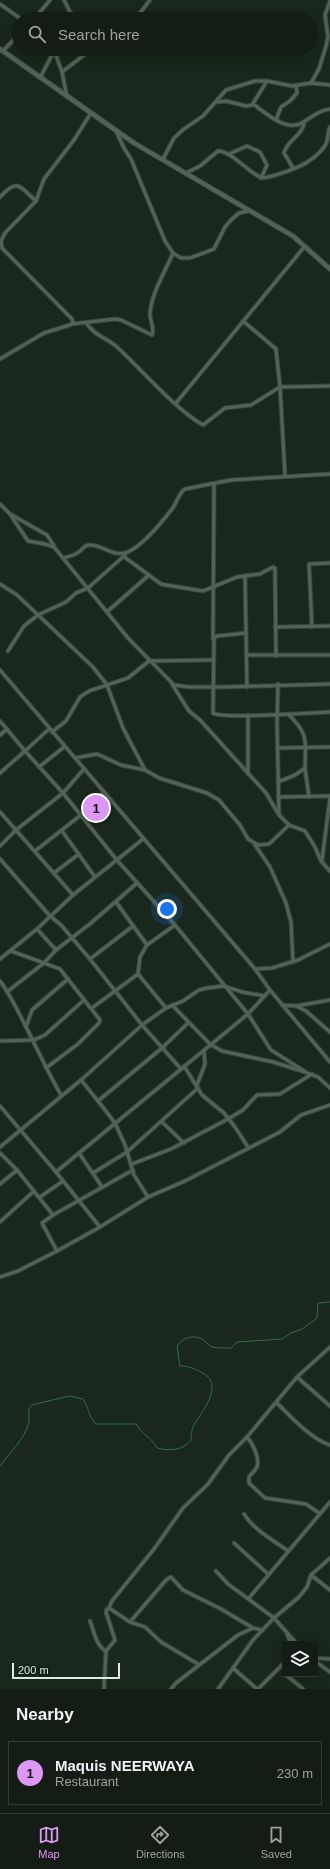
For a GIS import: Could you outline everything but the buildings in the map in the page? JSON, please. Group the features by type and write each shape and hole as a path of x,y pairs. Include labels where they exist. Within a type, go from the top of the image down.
{"street":[{"path":"40,12 50,0"},
{"path":"64,0 70,12"},
{"path":"141,12 150,0"},
{"path":"311,82 319,69 326,46 328,37 325,15 330,0"},
{"path":"0,4 12,13"},
{"path":"12,41 2,50 40,78 116,131 278,226 305,246 330,269"},
{"path":"40,78 51,56"},
{"path":"56,56 62,72 66,96"},
{"path":"62,72 82,56"},
{"path":"163,159 174,138 203,116 223,93 237,86 248,82 267,81 296,85 311,82 330,84"},
{"path":"216,102 226,101 246,106 253,104 267,81"},
{"path":"276,120 281,107 290,101 297,93 296,85"},
{"path":"253,104 276,120 288,126 304,123 317,113 330,109"},
{"path":"72,324 72,319 2,248 1,244 2,238 36,201 44,179 74,140 91,113"},
{"path":"293,168 284,153 290,142 301,132 304,123"},
{"path":"186,173 200,166 218,151 229,154 261,178 268,178 307,162 318,154 326,144 330,127"},
{"path":"116,131 131,159 165,241 173,253 181,258 190,258 214,249 224,227 239,213 249,210"},
{"path":"229,154 246,146 260,152 267,165 261,178"},
{"path":"0,197 11,186 15,185 19,186 36,201"},
{"path":"176,403 305,246"},
{"path":"0,359 44,334 72,324 108,319 121,320 152,335 153,331 150,316 152,303 173,253"},
{"path":"243,321 276,350 280,387 285,475"},
{"path":"86,323 93,332 115,345 176,403 201,424 205,424 225,408 251,405 280,387 330,386"},
{"path":"8,651 24,626 38,615 66,602 76,593 88,588 127,552 141,543 172,509 183,490 230,480 285,475 330,474"},
{"path":"214,484 212,588 215,687 214,714 248,715 330,712"},
{"path":"0,504 10,514 28,542 45,544 54,547"},
{"path":"10,514 47,534 54,547 108,611 128,638 171,682 190,711 204,724 266,793 279,815 290,825 305,831 315,847 321,861 330,871"},
{"path":"63,558 74,556 90,545 113,553 127,552"},
{"path":"123,556 161,584 200,591 212,588 237,577 260,574 273,567 275,568 276,656"},
{"path":"312,627 309,564 330,563"},
{"path":"108,611 149,575"},
{"path":"245,576 247,687"},
{"path":"0,584 17,595 93,667 107,685 123,728 145,770"},
{"path":"276,627 330,626"},
{"path":"213,641 217,636 246,633"},
{"path":"246,655 330,655"},
{"path":"52,732 66,721 80,697 88,691 128,678 149,661 214,660"},
{"path":"0,670 64,747 255,969 282,1005 330,1062"},
{"path":"171,682 179,686 215,687 247,687 278,684 330,684"},
{"path":"278,684 277,748 279,815"},
{"path":"288,714 300,728 306,740 306,768 309,797"},
{"path":"248,715 248,774"},
{"path":"0,722 81,815 116,859 175,925 248,1014 271,1050 310,1074"},
{"path":"0,773 49,729"},
{"path":"0,735 7,730"},
{"path":"277,748 307,746 330,747"},
{"path":"39,767 64,747"},
{"path":"74,758 97,754 122,765 145,770 159,778 207,794 219,800 240,825 248,839 255,844 270,867 286,903 291,922 293,962"},
{"path":"278,782 295,775 306,768"},
{"path":"0,846 16,830 62,793 84,769"},
{"path":"35,851 81,815 104,792"},
{"path":"278,797 330,797 327,830 321,861"},
{"path":"0,812 73,895"},
{"path":"255,844 269,844 290,825"},
{"path":"62,831 95,877"},
{"path":"0,959 37,929 73,895 116,859 143,839"},
{"path":"54,873 79,854"},
{"path":"0,859 50,916 61,925 116,990 142,1025 180,1069"},
{"path":"8,991 44,963 56,950 116,902 137,883"},
{"path":"116,902 147,945"},
{"path":"166,1008 138,974 140,957 147,945 175,925"},
{"path":"90,959 133,926"},
{"path":"37,929 56,950"},
{"path":"255,969 272,968 293,962 330,944"},
{"path":"11,951 58,968 92,1008 100,1020 100,1023 78,1044 46,1068"},
{"path":"92,1008 138,974"},
{"path":"26,1027 32,1010 68,979"},
{"path":"0,981 8,991 61,1095"},
{"path":"0,1147 81,1080 142,1025 166,1008 183,1001 199,990 207,988 224,986 242,992 265,996"},
{"path":"56,1172 248,1014 270,990"},
{"path":"0,1041 34,1040 50,1032 84,1000"},
{"path":"282,1005 296,1006 330,1000"},
{"path":"172,1005 210,1044 227,1053 273,1062 310,1074 318,1077 330,1088"},
{"path":"296,1006 306,1011 330,1032"},
{"path":"98,1101 162,1048 188,1023"},
{"path":"93,1173 127,1152 162,1122 197,1087 205,1064 204,1051"},
{"path":"184,1066 207,1100 228,1119 248,1147"},
{"path":"132,1164 184,1143 228,1119 243,1110 256,1095 280,1094 310,1074"},
{"path":"81,1080 115,1123 132,1164 133,1170 148,1197"},
{"path":"0,1277 18,1271 57,1251 100,1227 148,1197 185,1181 248,1147 280,1132 301,1115 330,1105"},
{"path":"0,1106 80,1200 100,1227"},
{"path":"162,1122 184,1143"},
{"path":"0,1153 17,1170 53,1215"},
{"path":"79,1153 102,1186"},
{"path":"0,1184 17,1170"},
{"path":"57,1251 42,1223 102,1186 133,1170"},
{"path":"40,1197 63,1181"},
{"path":"0,1222 34,1191"},
{"path":"104,1689 106,1651 115,1640 106,1612 112,1601 154,1549 183,1508 208,1484 230,1455 277,1403 297,1376 330,1347"},
{"path":"297,1376 330,1406"},
{"path":"277,1403 301,1426 322,1442 330,1445"},
{"path":"247,1437 255,1449 257,1464 256,1468 248,1477 249,1484 265,1498 306,1504 319,1513"},
{"path":"249,1598 319,1513 330,1502"},
{"path":"244,1514 248,1520 288,1551"},
{"path":"234,1543 268,1574"},
{"path":"218,1689 262,1630 299,1597 307,1587 311,1575 330,1558"},
{"path":"216,1571 228,1584 249,1598 274,1618 294,1641"},
{"path":"311,1575 330,1590"},
{"path":"130,1622 166,1580 171,1577 183,1590 253,1628 262,1630"},
{"path":"109,1608 130,1622 145,1627 161,1642 198,1664"},
{"path":"90,1621 99,1644 102,1649 106,1651"},
{"path":"171,1689 198,1664 208,1659 238,1635 253,1628"},
{"path":"287,1634 290,1641"},
{"path":"318,1658 330,1659"},
{"path":"318,1663 330,1672"},
{"path":"233,1668 258,1689 282,1666"},
{"path":"289,1677 303,1689"}],"waterway":[{"path":"0,1466 24,1434 29,1422 29,1409 32,1405 69,1396 83,1399 91,1418 96,1424 136,1424 157,1448 166,1450 180,1448 188,1444 191,1440 193,1427 210,1398 212,1383 208,1377 201,1372 186,1366 180,1366 177,1346 179,1343 185,1339 195,1337 202,1339 212,1347 231,1348 237,1342 282,1339 291,1333 302,1329 317,1318 318,1303 330,1302"}],"place":[{"name":"Maquis NEERWAYA","path":"96,808"}]}
